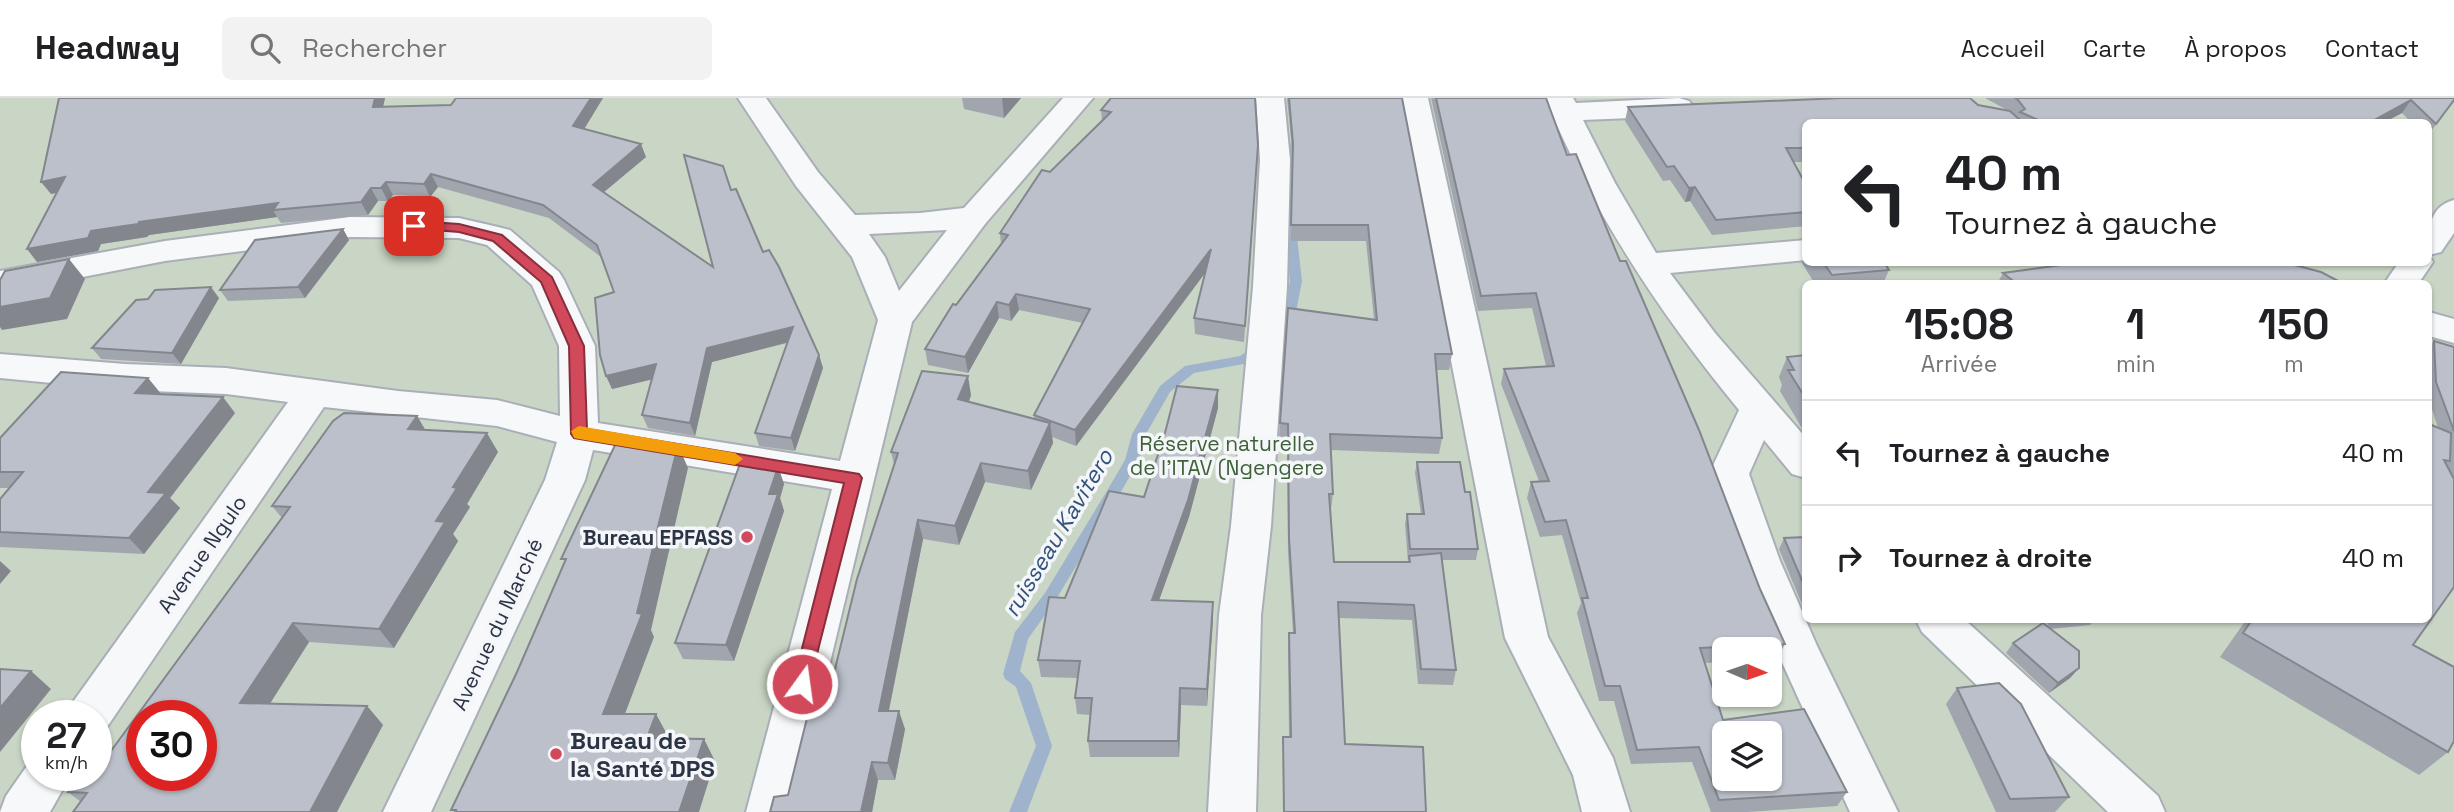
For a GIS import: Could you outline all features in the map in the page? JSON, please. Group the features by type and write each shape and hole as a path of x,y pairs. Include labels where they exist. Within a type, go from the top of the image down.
{"street":[{"path":"752,98 807,179 846,225 868,257 895,320"},
{"path":"769,812 895,320 974,217 1079,98"},
{"path":"1232,812 1240,615 1251,526 1270,287 1275,160 1270,98"},
{"path":"1414,98 1527,638 1596,773 1606,812"},
{"path":"1712,105 1562,105 1617,214 1647,264 1713,352 1802,459"},
{"path":"2432,241 2454,210"},
{"path":"846,225 920,223 974,217"},
{"name":"Avenue du Marché","path":"0,282 165,251 351,227 414,226 459,228 498,237 547,280 577,346 579,434 565,481 407,812"},
{"path":"1647,264 1802,250"},
{"path":"2432,325 2454,331"},
{"path":"0,397 13,367 125,377 226,381 497,414 579,434 854,478"},
{"name":"Avenue Ngulo","path":"100,700 314,393"},
{"path":"1759,408 1729,474 1752,548 1829,722 1874,812"},
{"path":"1940,623 2141,812"},
{"path":"23,812 37,791"}],"green space":[{"name":"Réserve naturelle de l'ITAV (Ngengere","path":"0,98 2454,98 2454,812 0,812"}],"building":[{"path":"59,98 375,98 373,107 451,105 456,98 591,98 573,126 641,144 593,185 713,267 684,155 723,166 731,190 736,189 763,252 769,250 779,267 819,355 791,438 755,433 793,327 707,348 690,423 642,415 656,364 606,376 600,355 595,298 614,292 597,245 543,205 431,174 424,184 386,182 381,188 371,188 361,202 273,210 278,203 139,222 91,231 88,238 27,249 65,177 41,182"},
{"path":"1111,98 1255,98 1258,145 1245,326 1194,318 1211,249 1075,430 1034,415 1090,309 1016,294 1009,305 997,302 965,357 925,349 953,304 956,305 1008,235 1000,233 1042,170 1050,172 1111,112 1101,110"},
{"path":"1289,98 1402,98 1452,354 1435,354 1442,438 1330,434 1333,494 1329,494 1334,562 1410,562 1409,556 1441,553 1456,670 1421,669 1414,605 1338,602 1345,744 1423,747 1426,812 1284,812 1283,737 1291,737 1289,633 1295,633 1289,538 1288,424 1280,423 1288,308 1377,320 1368,225 1291,225 1293,144"},
{"path":"1436,98 1546,98 1567,155 1576,154 1620,261 1626,261 1699,430 1760,589 1782,637 1712,637 1712,647 1700,648 1712,686 1712,707 1719,707 1723,720 1804,709 1847,792 1719,800 1716,791 1782,791 1782,721 1712,721 1712,781 1699,747 1637,750 1620,686 1605,686 1582,598 1588,598 1566,520 1545,522 1531,482 1549,481 1504,369 1554,366 1536,293 1481,296"},
{"path":"1842,98 1970,98 1978,105 2010,111 2019,119 1802,119 1802,148 1786,148 1802,178 1802,212 1716,220 1695,187 1689,188 1674,166 1667,167 1628,107"},
{"path":"2015,98 2454,98 2436,124 2411,100 2376,119 2036,119 2020,112 2025,109"},
{"path":"343,229 298,287 220,290 255,240"},
{"path":"69,259 50,298 0,307 0,280 5,271"},
{"path":"1826,266 1886,266 1889,270 1832,275"},
{"path":"2054,266 2298,266 2321,272 2336,280 2012,280 2003,273"},
{"path":"211,287 172,353 92,348 136,300 148,299 155,290"},
{"path":"2434,341 2454,347 2454,431 2436,382"},
{"path":"1802,355 1802,393 1788,370 1794,370 1787,357"},
{"path":"922,371 968,376 958,399 1050,423 1028,471 981,463 955,526 918,520 879,711 899,711 888,763 872,762 861,812 770,812 774,797 788,795 809,710 825,710 857,579 898,453 891,452"},
{"path":"61,372 148,378 135,393 223,397 148,492 166,493 129,538 0,532 0,499 23,472 0,472 0,438"},
{"path":"1177,386 1218,390 1188,500 1152,600 1213,602 1207,689 1180,688 1178,741 1088,741 1092,698 1075,698 1080,661 1038,660 1049,597 1065,598 1109,491 1144,497"},
{"path":"344,413 417,416 408,429 487,433 453,487 457,488 436,521 445,522 379,629 293,623 240,703 367,706 310,812 73,812 87,793 69,791 112,791 112,750 126,730 126,791 217,791 217,700 148,700 290,507 272,506 333,421"},
{"path":"2432,425 2451,433 2450,461 2444,460 2454,479 2454,587 2432,618"},
{"path":"629,437 678,445 637,613 642,614 603,714 656,714 647,738 704,739 679,812 455,812 456,810 451,810 517,672 566,559 561,559 616,443 627,443"},
{"path":"741,461 778,467 769,494 778,494 726,645 675,643"},
{"path":"1417,462 1460,462 1465,492 1470,492 1478,549 1410,549 1407,514 1424,514"},
{"path":"1802,537 1802,581 1784,538"},
{"path":"2043,623 2079,651 2079,668 2058,683 2013,643"},
{"path":"2250,623 2429,623 2413,645 2454,667 2454,741 2448,752 2243,633"},
{"path":"0,669 31,671 0,708"},
{"path":"1999,683 2021,704 2069,797 2010,799 1957,688"}],"waterway":[{"name":"ruisseau Kavitero","path":"1018,812 1044,746 1023,683 1011,674 1021,637 1050,597 1113,493 1132,460 1139,434 1165,389 1190,369 1244,360 1280,335 1288,322 1296,281 1290,228 1293,145"}],"slow traffic":[{"path":"579,431 579,434 735,459"}],"place":[{"name":"Bureau EPFASS","path":"747,537"},
{"name":"Bureau de la Santé DPS","path":"556,754"}],"route":[{"path":"414,226 459,228 498,237 547,280 577,346 579,434 854,478 802,684"}]}
